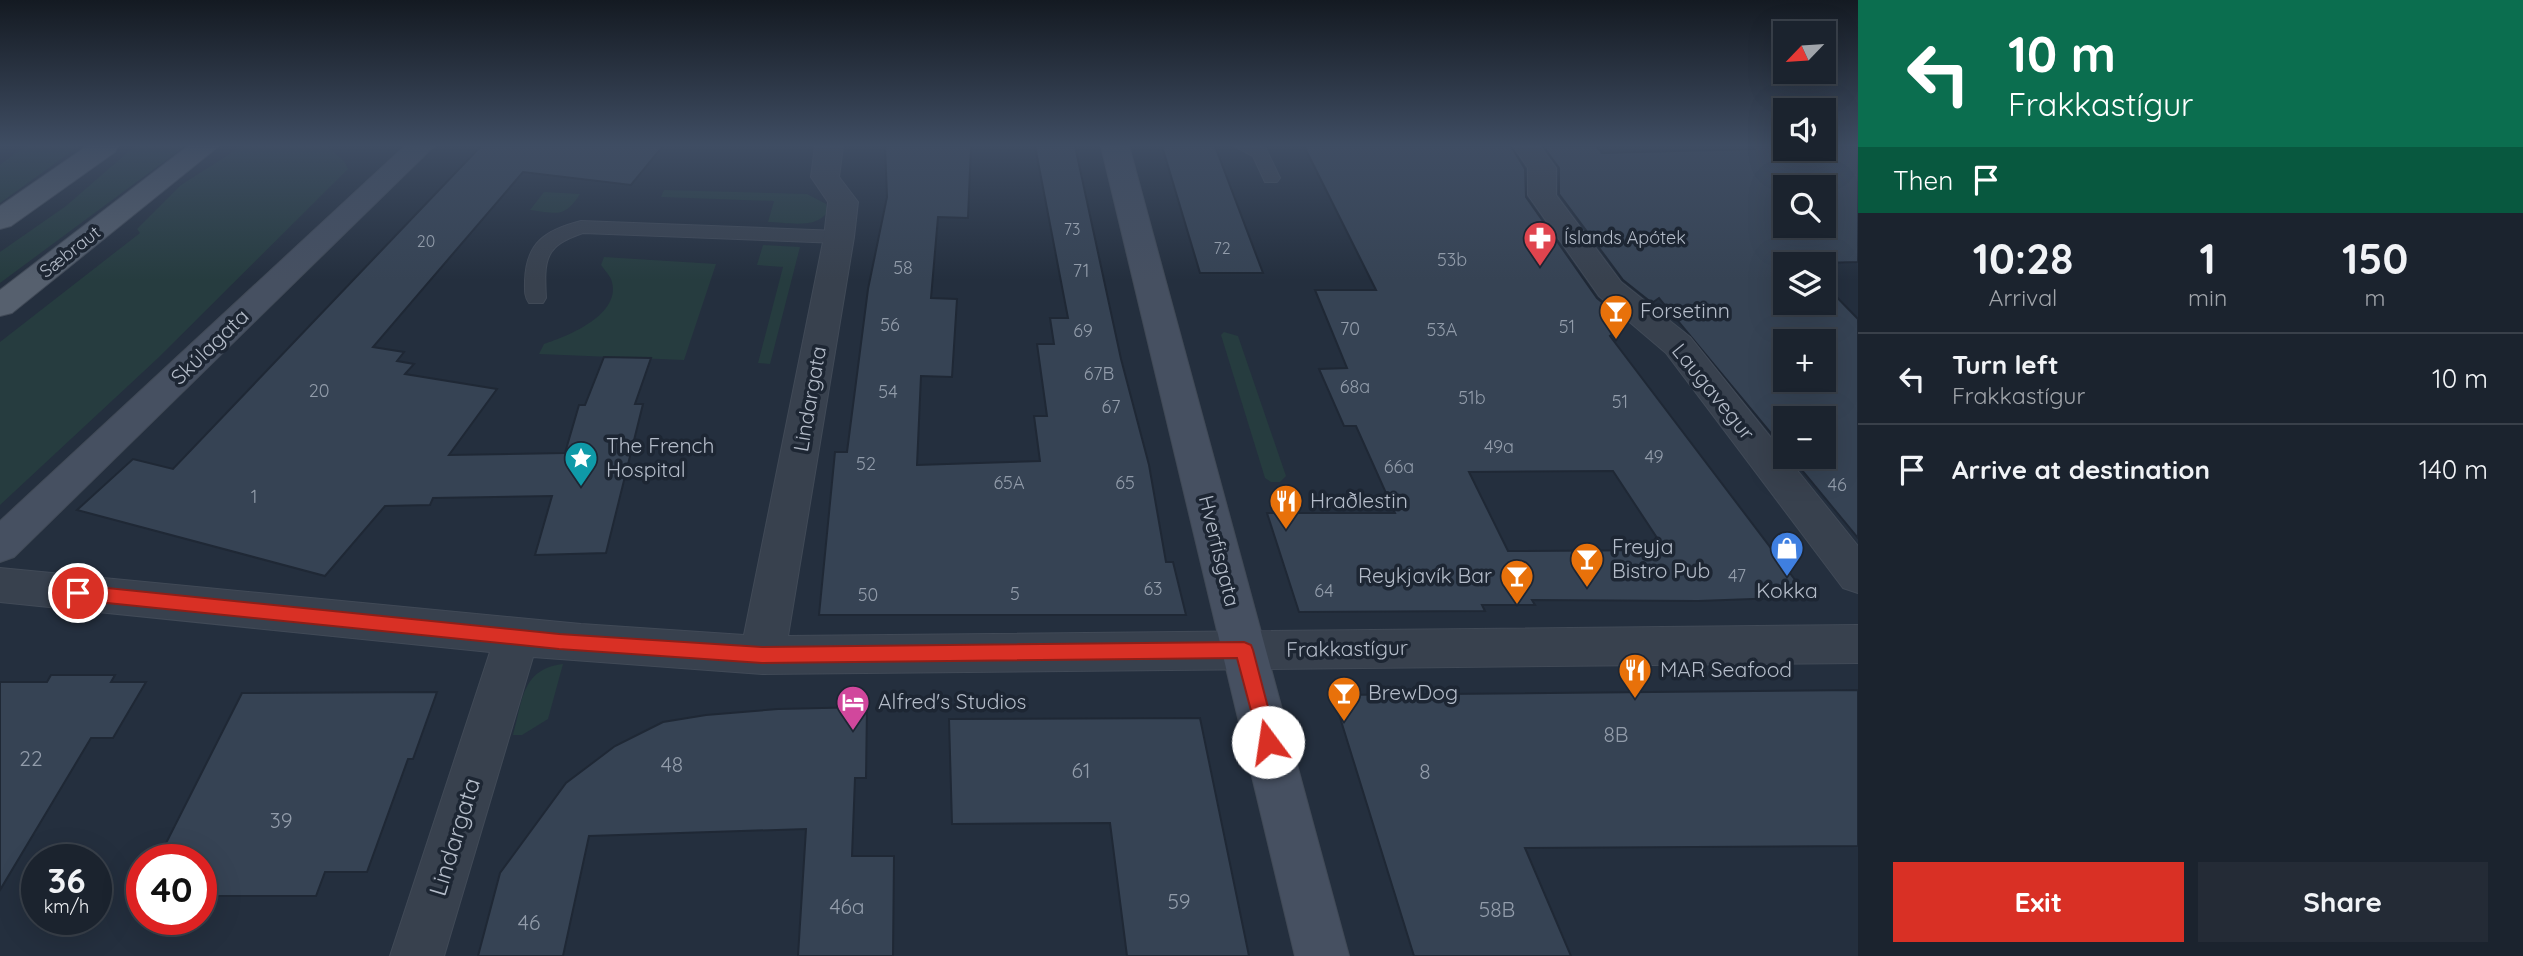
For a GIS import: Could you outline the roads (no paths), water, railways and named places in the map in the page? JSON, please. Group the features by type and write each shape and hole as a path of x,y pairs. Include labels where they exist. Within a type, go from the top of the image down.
{"main road":[{"path":"0,220 42,191"},
{"name":"Sæbraut","path":"0,306 149,191"}],"street":[{"name":"Skúlagata","path":"0,546 374,191"},
{"name":"Lindargata","path":"762,655 839,237 843,202 835,191"},
{"name":"Hverfisgata","path":"1126,191 1322,956"},
{"name":"Laugavegur","path":"1542,191 1542,195 1610,289 1678,345 1858,576"},
{"name":"Frakkastígur","path":"0,585 517,637 762,655 1858,644"},
{"name":"Lindargata","path":"417,956 517,637"}],"lane":[{"path":"536,298 534,262 541,248 563,232 581,227 839,237"}],"place":[{"name":"Íslands Apótek","path":"1540,268"},
{"name":"Forsetinn","path":"1616,341"},
{"name":"The French Hospital","path":"581,488"},
{"name":"Hraðlestin","path":"1286,531"},
{"name":"Kokka","path":"1787,578"},
{"name":"Freyja Bistro Pub","path":"1587,589"},
{"name":"Reykjavík Bar","path":"1517,606"},
{"name":"MAR Seafood","path":"1635,700"},
{"name":"BrewDog","path":"1344,723"},
{"name":"Alfred's Studios","path":"853,732"}]}
